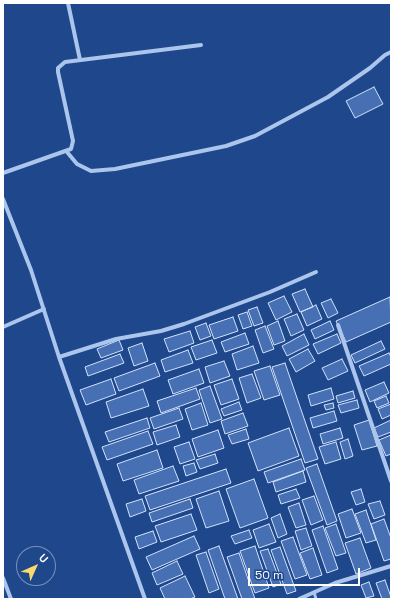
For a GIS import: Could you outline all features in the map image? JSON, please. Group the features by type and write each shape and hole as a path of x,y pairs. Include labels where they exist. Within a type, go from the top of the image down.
{"street":[{"path":"68,3 80,60"},
{"path":"3,173 67,152 71,149 73,141 58,72 58,68 65,62 201,45"},
{"path":"67,152 77,164 91,171 115,169 226,146 255,136 328,97 391,52"},
{"path":"3,199 31,270 59,357 145,599"},
{"path":"59,357 116,339 161,331 184,324 270,292 316,272"},
{"path":"3,327 44,309"},
{"path":"338,325 391,481"},
{"path":"299,599 335,583 391,566"},
{"path":"3,578 11,599"}],"lane":[{"path":"314,592 316,599"}],"building":[{"path":"374,87 383,104 355,118 346,101"},
{"path":"305,289 313,307 300,312 292,294"},
{"path":"284,296 292,312 276,320 268,303"},
{"path":"390,297 391,322 346,342 336,321"},
{"path":"331,299 338,313 328,318 321,303"},
{"path":"316,305 322,319 307,326 301,312"},
{"path":"257,307 263,323 254,326 248,310"},
{"path":"247,312 252,326 243,329 238,315"},
{"path":"297,314 304,330 291,336 284,319"},
{"path":"233,317 238,331 214,339 209,325"},
{"path":"278,321 285,341 274,345 267,326"},
{"path":"330,321 334,330 315,339 311,330"},
{"path":"206,323 211,336 200,340 195,327"},
{"path":"265,326 274,349 263,353 255,330"},
{"path":"190,331 194,343 169,352 164,339"},
{"path":"245,333 249,344 225,352 221,342"},
{"path":"304,334 309,345 287,356 282,346"},
{"path":"337,334 341,343 318,354 313,344"},
{"path":"119,340 123,350 101,358 97,349"},
{"path":"212,340 217,353 196,360 191,347"},
{"path":"381,341 385,349 355,363 351,355"},
{"path":"142,343 148,361 134,366 128,348"},
{"path":"253,346 259,363 237,370 232,354"},
{"path":"308,349 315,361 296,372 289,359"},
{"path":"188,350 193,363 165,372 161,360"},
{"path":"389,353 391,357 391,364 364,376 359,366"},
{"path":"120,354 124,363 88,376 85,367"},
{"path":"342,359 348,371 328,380 322,368"},
{"path":"224,361 230,376 210,383 205,367"},
{"path":"155,363 160,376 119,391 114,378"},
{"path":"285,363 318,459 305,463 272,367"},
{"path":"270,366 280,395 264,400 254,371"},
{"path":"199,369 204,383 173,394 168,380"},
{"path":"252,374 261,398 247,403 239,378"},
{"path":"111,379 116,394 86,405 80,390"},
{"path":"232,379 239,399 221,405 214,385"},
{"path":"384,382 389,393 370,402 365,390"},
{"path":"210,386 222,419 210,423 199,390"},
{"path":"196,388 200,399 161,413 157,401"},
{"path":"331,388 334,399 311,406 308,395"},
{"path":"143,389 149,406 111,418 106,402"},
{"path":"353,391 355,398 338,403 336,396"},
{"path":"386,396 389,403 377,408 374,401"},
{"path":"357,400 359,408 341,413 338,405"},
{"path":"239,402 242,410 224,416 221,409"},
{"path":"201,403 208,425 192,430 185,409"},
{"path":"333,403 334,408 326,410 324,405"},
{"path":"391,404 391,415 382,419 378,409"},
{"path":"179,408 183,419 154,429 150,418"},
{"path":"334,411 337,421 313,428 310,418"},
{"path":"243,413 248,426 225,434 221,421"},
{"path":"147,418 150,428 109,442 105,432"},
{"path":"369,420 377,446 362,450 354,425"},
{"path":"391,420 391,432 378,437 374,428"},
{"path":"176,425 180,437 157,445 153,432"},
{"path":"289,428 299,456 258,471 248,443"},
{"path":"340,428 343,438 323,444 320,434"},
{"path":"246,429 249,439 232,444 228,435"},
{"path":"218,430 224,448 198,457 192,439"},
{"path":"148,431 153,444 107,460 102,447"},
{"path":"391,435 391,454 386,456 379,440"},
{"path":"348,439 353,456 345,459 340,442"},
{"path":"189,442 195,459 180,464 174,447"},
{"path":"336,442 341,459 325,464 319,447"},
{"path":"157,450 163,468 123,481 117,464"},
{"path":"215,454 218,463 200,469 196,460"},
{"path":"301,459 305,470 268,483 264,472"},
{"path":"194,463 197,472 186,476 183,466"},
{"path":"317,464 337,521 327,525 306,468"},
{"path":"173,466 179,481 139,494 134,480"},
{"path":"226,469 231,483 150,510 145,496"},
{"path":"303,471 306,482 276,492 273,482"},
{"path":"254,479 268,518 240,528 226,489"},
{"path":"296,489 300,498 281,504 278,495"},
{"path":"361,489 365,502 356,505 351,492"},
{"path":"219,491 229,521 206,528 196,499"},
{"path":"314,496 323,520 311,525 302,500"},
{"path":"142,499 146,511 130,517 126,504"},
{"path":"190,499 193,508 152,522 149,513"},
{"path":"380,501 385,515 374,519 368,504"},
{"path":"299,503 306,525 296,528 288,507"},
{"path":"352,509 361,533 346,538 338,514"},
{"path":"366,510 376,540 366,543 355,514"},
{"path":"191,514 197,530 161,542 155,526"},
{"path":"280,514 287,534 278,538 271,518"},
{"path":"384,519 391,538 391,559 384,561 371,524"},
{"path":"269,524 276,542 259,548 253,530"},
{"path":"336,524 346,553 336,556 325,528"},
{"path":"323,526 338,569 327,573 312,530"},
{"path":"306,528 312,546 301,550 295,531"},
{"path":"249,530 252,538 235,544 231,536"},
{"path":"153,531 157,542 139,549 135,537"},
{"path":"194,536 200,549 152,570 146,557"},
{"path":"293,537 307,575 295,579 281,541"},
{"path":"360,538 371,568 356,574 345,543"},
{"path":"219,546 238,599 225,599 208,550"},
{"path":"255,546 269,588 255,593 240,551"},
{"path":"280,547 296,591 287,594 271,550"},
{"path":"313,548 322,575 310,579 300,553"},
{"path":"268,549 281,584 273,587 260,551"},
{"path":"206,552 219,589 209,593 196,555"},
{"path":"239,553 255,599 242,599 227,557"},
{"path":"177,561 183,574 157,585 152,573"},
{"path":"185,576 195,597 190,599 165,599 160,588"},
{"path":"385,580 391,599 382,599 376,583"},
{"path":"369,582 374,596 366,598 361,585"}]}
